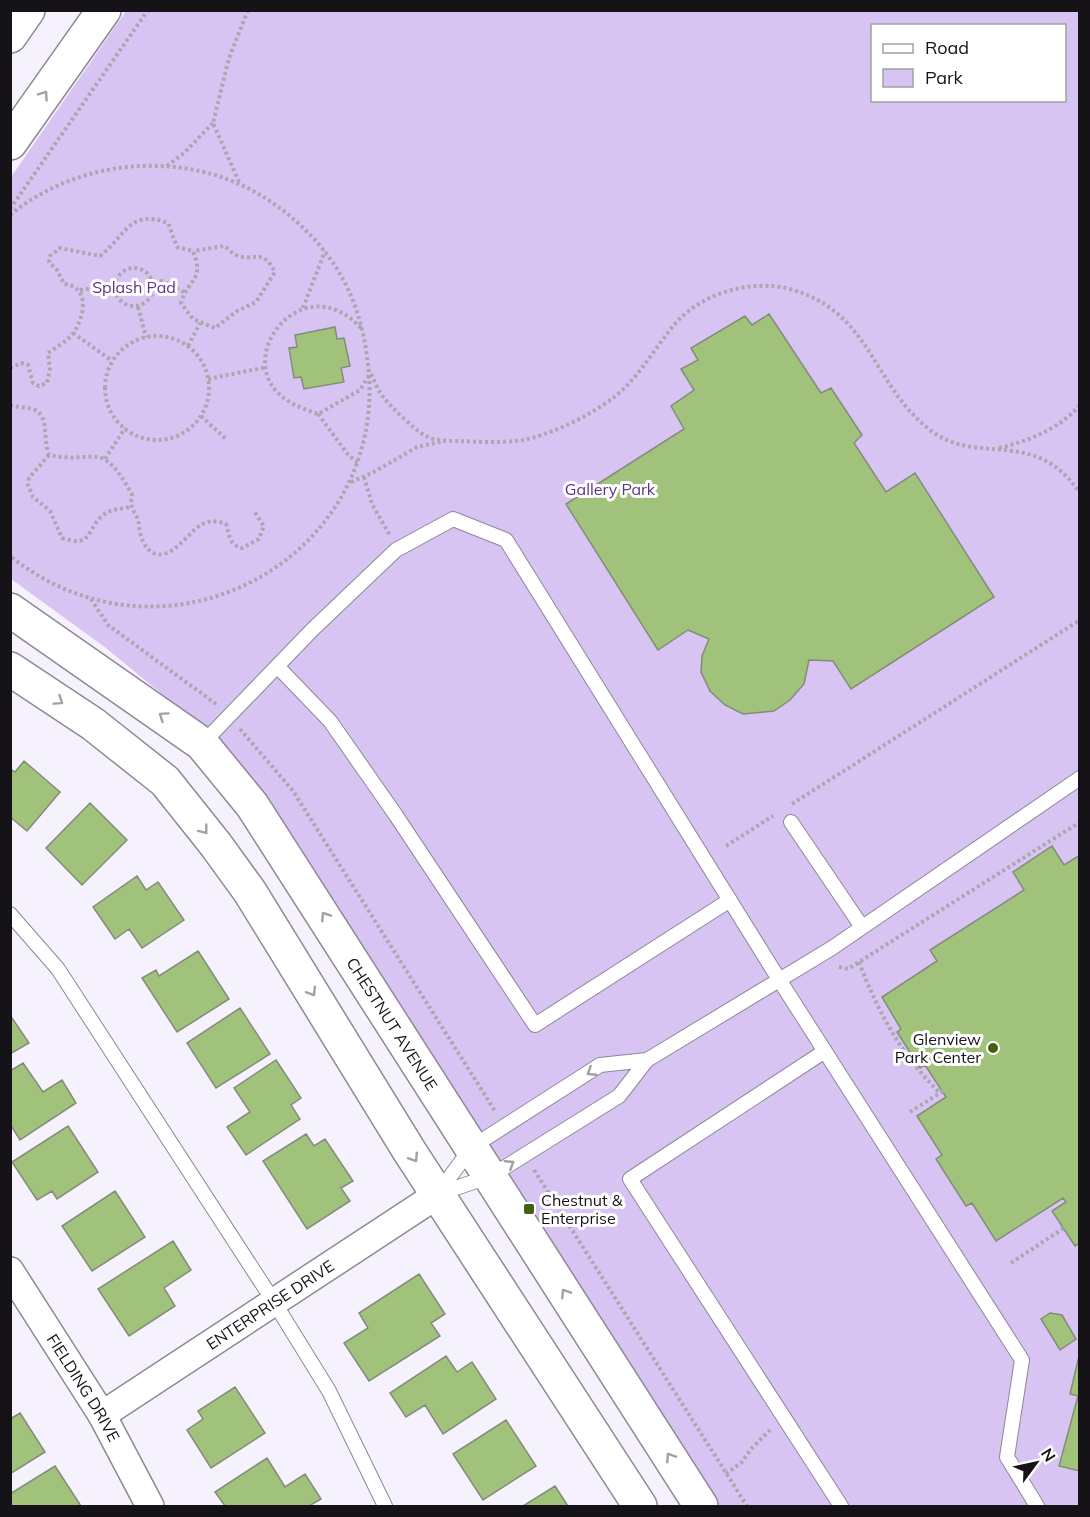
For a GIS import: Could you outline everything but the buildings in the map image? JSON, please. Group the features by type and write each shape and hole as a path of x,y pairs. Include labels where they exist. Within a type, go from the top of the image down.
{"street":[{"path":"10,36 28,10"},
{"path":"10,143 104,10"},
{"name":"CHESTNUT AVENUE","path":"10,610 202,744 252,805 296,870 701,1506"},
{"path":"10,669 93,724 165,781 250,892 437,1195 640,1506"},
{"name":"ENTERPRISE DRIVE","path":"102,1415 437,1195"},
{"name":"FIELDING DRIVE","path":"10,1271 102,1415 150,1506"}],"lane":[{"path":"202,744 396,550 453,519 507,540 780,981 1022,1360 1007,1457 1036,1506"},
{"path":"278,666 330,721 395,813 535,1024 730,900"},
{"path":"437,1195 491,1176 619,1096 647,1060 780,981 1080,778"},
{"path":"791,822 862,927"},
{"path":"10,914 58,969 274,1302 329,1391 385,1506"},
{"path":"825,1051 630,1179 841,1506"},
{"path":"437,1195 472,1147 600,1065 647,1060"}],"path":[{"path":"10,209 148,10"},
{"path":"166,166 184,153 213,123 229,58 248,10"},
{"path":"213,123 239,182"},
{"path":"10,216 36,197 77,178 121,167 166,166 191,169 239,182 284,210 325,251 350,293 363,330 370,373 371,402 367,432 358,462 350,482 331,515 305,545 276,569 250,583 206,601 168,607 139,606 91,599 57,586 10,556"},
{"path":"115,288 100,287 80,290 72,285 64,284 57,270 49,262 50,256 60,248 75,249 89,256 100,256 111,247 121,231 144,218 156,218 168,223 177,247 193,251 224,246 236,255 264,258 275,272 256,302 237,311 215,328 200,323 185,312 181,303 184,292 196,279 200,267 193,251"},
{"path":"302,308 325,251"},
{"path":"130,268 147,272 153,283 152,296 144,305 138,307 125,305 115,288 119,276 130,268"},
{"path":"153,283 162,281 184,292"},
{"path":"350,482 364,477 417,447 447,441 523,440 589,413 614,397 676,323 696,307 719,294 743,286 770,285 791,290 836,310 860,336 883,376 914,416 933,432 952,441 995,449 1019,450 1038,455 1072,481 1080,493"},
{"path":"10,368 21,363 28,365 33,383 39,386 47,383 50,369 48,353 73,333 83,308 80,290"},
{"path":"138,307 146,337"},
{"path":"358,462 349,456 318,414 293,404 277,392 267,368 266,354 271,337 281,322 302,308 333,308 348,314 363,330"},
{"path":"188,346 200,323"},
{"path":"73,333 111,360"},
{"path":"146,337 171,338 188,346 204,365 208,379 206,404 201,416 189,429 175,437 158,441 141,438 115,420 104,393 105,378 111,360 129,343 146,337"},
{"path":"208,379 267,368"},
{"path":"318,414 360,390 370,373"},
{"path":"370,373 383,398 424,436 447,441"},
{"path":"10,405 36,410 42,415 46,422 44,443 49,455"},
{"path":"995,449 1027,441 1052,429 1080,405"},
{"path":"201,416 226,439"},
{"path":"105,459 125,428"},
{"path":"49,455 98,456 111,463 132,494 130,507 139,522 142,544 152,552 161,554 171,550 193,528 206,522 226,524 230,541 234,546 242,548 261,535 264,526 254,510"},
{"path":"49,455 29,478 28,485 33,497 50,511 62,538 78,542 85,539 107,513 130,507"},
{"path":"364,477 372,504 396,550"},
{"path":"726,846 1080,620"},
{"path":"832,967 848,969 1080,822"},
{"path":"859,962 871,995 890,1031 909,1060 941,1092 910,1112"},
{"path":"531,1167 747,1506"},
{"path":"1011,1263 1064,1228"},
{"path":"726,1474 742,1462 765,1433 785,1419"}],"green space":[{"name":"Gallery Park","path":"126,11 1079,11 1079,1506 712,1506 209,733 106,648 11,579 11,177"}],"place":[{"name":"Glenview Park Center","path":"993,1048"},
{"name":"Chestnut & Enterprise","path":"529,1209"}],"park label":[{"name":"Splash Pad","path":"134,287"}]}
